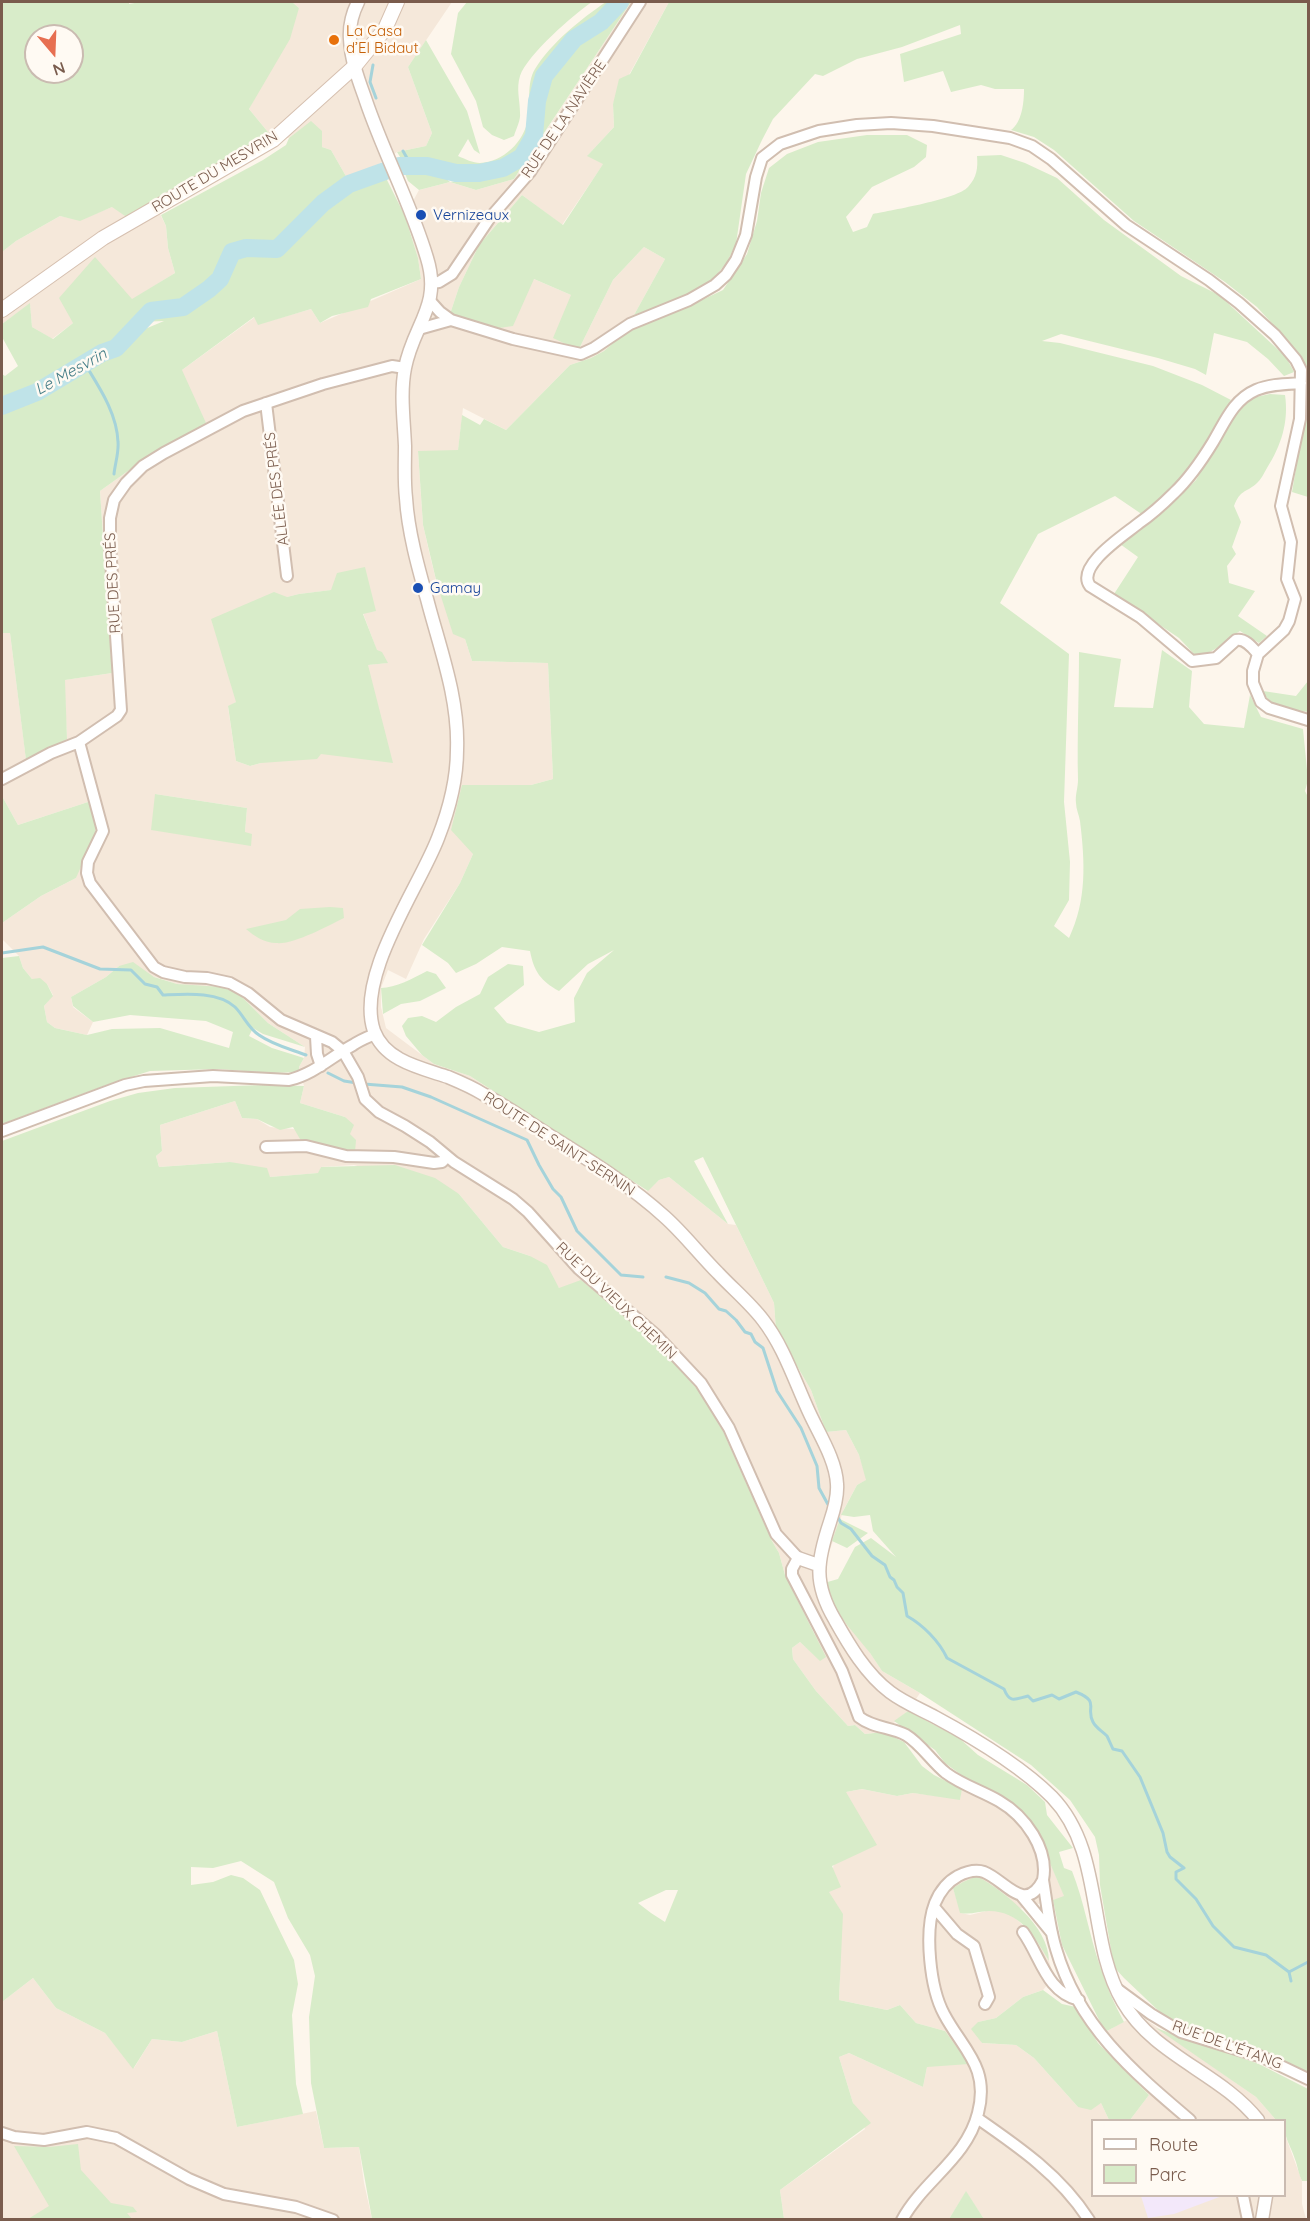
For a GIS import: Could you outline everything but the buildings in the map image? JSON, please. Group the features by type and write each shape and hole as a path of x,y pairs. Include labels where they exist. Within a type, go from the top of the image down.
{"main road":[{"name":"ROUTE DU MESVRIN","path":"2,310 103,238 273,140 354,68 385,29 397,2"}],"street":[{"path":"2,1131 125,1085 154,1080 213,1076 289,1080 301,1077 375,1034 371,995 379,966 403,908 436,844 452,799 458,751 452,690 425,592 406,502 405,368 431,302 430,265 401,186 372,121 354,68 350,36 351,16 358,2"},
{"name":"RUE DE LA NAVIÈRE","path":"432,283 439,282 452,274 489,219 530,172 640,2"},
{"path":"431,302 451,320 581,354 630,324 689,300 716,285 726,275 736,260 746,235 756,177 762,159 780,144 828,130 856,125 902,123 1010,138 1032,146 1051,159 1126,225 1209,280 1256,318 1288,348 1296,360 1301,383 1300,419 1281,506 1291,542 1287,579 1295,599 1284,630 1258,654 1253,672 1253,683 1261,702 1269,708 1308,720"},
{"path":"419,329 451,320"},
{"name":"RUE DES PRÉS","path":"2,779 51,753 79,742 117,716 121,710 110,518 114,500 126,483 143,466 216,424 266,402 392,366 405,368"},
{"path":"1258,654 1240,639 1216,658 1192,661 1140,617 1090,586 1087,576 1091,567 1112,543 1160,506 1191,475 1231,410 1240,400 1253,391 1266,387 1301,383"},
{"name":"ALLÉE DES PRÉS","path":"266,402 287,576"},
{"path":"79,742 103,831 88,862 87,873 90,883 154,967 163,972 185,977 207,978 230,983 248,993 281,1020 332,1042 343,1052"},
{"name":"ROUTE DE SAINT-SERNIN","path":"375,1034 388,1051 398,1058 454,1079 486,1095 617,1178 665,1217 763,1321 778,1345 830,1457 838,1480 836,1504 818,1565 819,1582 829,1609 857,1655 890,1692 960,1731 1009,1763 1049,1795 1066,1815 1080,1842 1102,1944 1117,1989 1133,2018 1147,2032 1238,2098 1256,2119"},
{"path":"316,1037 317,1054 321,1066"},
{"name":"RUE DU VIEUX CHEMIN","path":"343,1052 358,1077 365,1099 379,1112 405,1126 486,1184 513,1199 528,1212 579,1269 656,1335 701,1383 729,1428 776,1534 798,1558"},
{"path":"266,1148 306,1146 346,1156 394,1157 434,1163 447,1157"},
{"path":"818,1565 798,1558 792,1569 792,1575 843,1671 859,1717 873,1725 904,1734 956,1779 1011,1809 1029,1828 1040,1850 1045,1872 1039,1889 1031,1894 1021,1895"},
{"path":"902,2220 920,2192 951,2161 964,2143 977,2118 981,2100 977,2066 943,2012 933,1978 930,1939 934,1907 942,1889 963,1873 985,1872 1021,1895 1052,1934"},
{"path":"1043,1880 1052,1934 1061,1964 1098,2032 1118,2056 1188,2119"},
{"path":"934,1907 957,1934 974,1946 989,1996 985,2004"},
{"path":"1023,1932 1054,1987 1063,1994 1079,2000"},
{"name":"RUE DE L'ÉTANG","path":"1117,1989 1180,2032 1262,2057 1308,2079"},
{"path":"977,2118 1044,2168 1066,2189 1089,2220"},
{"path":"2,2133 14,2137 44,2140 87,2132 116,2138 181,2174 224,2194 296,2208 333,2220"},
{"path":"1243,2197 1248,2220"},
{"path":"1262,2220 1266,2197"}],"shaded area":[{"path":"292,2 452,2 408,67 432,133 426,146 397,152 379,164 347,178 331,150 322,147 311,122 289,138 272,137 249,109 299,8"},
{"path":"631,2 669,2 613,104 614,127 588,155 604,163 562,225 522,195 479,245 459,287 450,314 534,279 571,295 580,347 613,280 644,247 665,259 628,330 604,351 570,365 506,430 463,408 458,451 418,451 423,525 437,584 465,639 472,661 548,663 553,779 531,785 462,785 473,854 460,883 424,939 406,979 388,970 381,988 381,1007 386,1028 434,1064 470,1076 647,1191 659,1180 669,1177 728,1224 736,1225 774,1303 776,1330 811,1390 826,1432 846,1430 859,1455 867,1480 857,1485 844,1509 824,1567 824,1583 882,1671 920,1693 908,1711 883,1732 865,1734 855,1725 848,1726 816,1691 793,1659 792,1648 800,1642 820,1660 814,1631 785,1575 779,1553 723,1431 699,1391 651,1338 621,1311 559,1288 530,1256 503,1247 459,1194 354,1165 321,1167 319,1173 270,1177 230,1162 159,1167 156,1156 162,1151 160,1125 235,1101 242,1118 257,1119 270,1127 350,1134 345,1117 300,1103 304,1086 299,1067 304,1058 305,1047 268,1023 239,994 177,984 119,966 106,977 71,997 73,1007 93,1022 87,1035 55,1028 47,1022 44,1006 53,995 47,984 32,979 23,968 19,956 2,939 2,923 41,896 76,878 88,802 18,825 2,796 2,633 10,633 26,759 67,738 64,680 112,673 100,491 142,461 182,370 255,317 259,324 311,309 320,323 421,279 418,258 405,216 419,190 450,182 476,190 514,179","holes":["332,590 375,611 363,613 377,651 387,663 368,665 261,763 250,766 236,761 228,707 236,702 287,597","155,794 247,808 245,832"]},
{"path":"156,206 166,226 168,248 175,273 132,300 73,323 52,339 32,327 30,304 2,324 2,252 16,241 60,216 80,220 112,207"},
{"path":"964,1777 984,1787 1020,1811 1043,1847 1065,1897 1019,1909 1000,1890 953,1888 961,1913 970,1915 986,1911 1003,1911 1033,1934 1049,1961 1054,1977 1043,1990 1023,1997 996,2018 978,2022 982,2043 1016,2045 1034,2058 1078,2107 1101,2103 1109,2119 1091,2119 1091,2197 1286,2197 1286,2138 1302,2181 1302,2204 1306,2219 984,2219 966,2192 949,2219 784,2219 780,2190 865,2129 853,2103 839,2057 849,2053 923,2087 927,2067 945,2031 916,2023 900,2005 887,2010 839,2000 840,1981 829,1892 846,1792 862,1789 897,1796 913,1793 960,1799"},
{"path":"33,1978 56,2008 105,2033 134,2068 152,2039 182,2042 217,2031 237,2127 316,2111 324,2148 359,2147 372,2219 2,2220 2,2002"},
{"path":"1138,2014 1256,2097 1275,2119 1131,2119 1149,2095 1110,2054 1105,2032"},
{"path":"1141,2197 1219,2197 1174,2214 1148,2218"}],"green space":[{"path":"2,2 129,2 129,4 140,2 292,2 299,8 290,39 249,109 272,137 128,218 112,207 80,221 60,216 16,241 2,252"},
{"path":"467,2 592,2 552,36 524,67 518,85 519,122 514,136 504,140 492,135 483,127 476,101 451,54 458,13"},
{"path":"606,2 613,2 600,18 584,25 547,67 539,81 532,127 518,155 507,162 476,169 457,168 435,162 402,160 397,152 426,146 432,133 408,67 426,40 467,111 480,154 474,150 468,139 458,156 480,163 489,162 504,155 522,135 529,113 532,75 542,59 568,32"},
{"path":"623,2 631,2 542,136 543,97 547,79 580,38 608,20"},
{"path":"669,2 1308,2 1308,377 1298,352 1257,307 1225,282 1134,221 1054,150 1034,137 1011,130 1020,117 1024,89 995,89 981,85 951,92 943,71 904,82 900,54 961,34 960,25 902,47 857,59 823,76 815,74 773,119 746,174 736,244 727,262 715,277 696,292 634,315 665,259 644,247 613,280 580,347 572,347 553,338 571,295 534,279 513,326 499,328 450,314 459,287 479,245 522,195 563,225 603,164 587,156 614,127 613,104 619,79 630,74"},
{"path":"311,121 322,131 322,147 331,150 347,178 379,164 405,216 418,258 421,279 371,299 368,307 332,316 320,323 311,309 258,325 254,317 182,370 206,423 142,461 100,491 112,673 65,680 67,739 26,760 10,633 2,633 2,374 5,376 18,366 2,337 2,324 30,303 32,327 53,339 73,323 59,298 95,257 132,299 175,273 168,248 166,226 161,215 263,160 286,145 289,138","holes":["164,321 145,329 118,350 57,383 68,368 112,343 138,322"]},
{"path":"867,135 907,135 927,145 926,157 914,167 872,187 846,217 853,232 867,227 873,214 924,204 962,191 968,187 975,176 977,156 1001,155 1057,178 1104,220 1181,276 1219,295 1286,357 1294,372 1284,376 1247,342 1214,333 1206,375 1195,369 1158,358 1061,334 1042,341 1060,343 1153,366 1202,385 1231,400 1190,469 1143,515 1115,496 1038,534 1000,603 1069,654 1064,802 1070,862 1069,900 1054,926 1069,938 1079,909 1083,881 1082,836 1076,808 1079,652 1121,659 1114,707 1153,708 1162,650 1192,671 1189,707 1204,724 1244,728 1250,695 1261,717 1303,729 1308,780 1305,791 1308,797 1308,2074 1272,2056 1197,2032 1163,2015 1124,1978 1114,1967 1100,1885 1099,1855 1095,1837 1070,1800 1031,1765 882,1671 829,1598 824,1583 838,1579 855,1547 871,1538 896,1557 873,1531 870,1515 854,1517 841,1515 857,1485 866,1480 859,1455 846,1430 826,1432 811,1390 776,1330 774,1303 703,1157 694,1161 728,1224 669,1177 659,1180 648,1191 470,1076 434,1064 422,1055 406,1036 402,1026 408,1018 422,1016 436,1022 456,1007 480,994 488,977 508,964 523,966 524,985 494,1008 507,1023 539,1032 575,1022 574,998 587,973 614,950 588,964 559,991 539,975 530,951 502,947 476,964 456,973 448,963 422,945 460,883 473,854 451,830 462,785 531,785 553,779 548,663 472,661 465,639 453,634 437,584 423,525 418,451 458,450 462,415 480,425 484,419 506,430 570,365 604,351 628,330 683,309 723,290 747,254 769,168 787,154 818,142"},
{"path":"523,165 514,179 476,190 450,182 498,175"},
{"path":"404,171 441,174 450,182 419,190 408,181"},
{"path":"1270,394 1285,395 1286,415 1283,433 1261,478 1236,501 1234,506 1241,522 1232,547 1236,554 1227,566 1229,583 1255,591 1238,616 1267,636 1259,643 1240,631 1207,653 1194,654 1179,638 1114,594 1138,557 1120,544 1166,510 1196,480 1235,413 1251,398"},
{"path":"1308,397 1308,497 1292,492"},
{"path":"365,567 376,611 363,614 377,650 382,652 388,663 368,665 393,763 321,754 317,759 261,763 250,766 236,761 228,706 236,702 211,619 274,592 287,597 331,590 337,573"},
{"path":"1308,681 1308,712 1276,704 1266,697 1263,691 1296,696"},
{"path":"155,794 247,808 245,832 252,834 251,846 151,830"},
{"path":"2,796 18,825 88,802 96,821 95,835 76,878 41,896 2,923"},
{"path":"343,908 344,918 292,941 268,942 256,937 246,929 286,920 300,909"},
{"path":"19,956 23,968 32,979 40,978 47,984 53,996 44,1006 47,1022 55,1028 87,1035 112,1029 160,1028 229,1048 233,1032 206,1021 130,1015 93,1022 73,1006 71,997 106,977 119,966 133,962 154,977 177,984 222,987 239,994 268,1023 305,1047 263,1034 253,1028 249,1036 272,1048 304,1058 299,1067 300,1072 271,1073 219,1069 150,1071 2,1124 2,958"},
{"path":"427,971 436,974 446,988 420,1001 401,1004 383,1014 381,988 398,984"},
{"path":"304,1086 300,1103 345,1117 354,1125 350,1134 356,1140 355,1152 342,1152 300,1139 293,1127 280,1130 257,1119 242,1118 235,1101 160,1125 162,1151 156,1156 159,1167 230,1162 267,1168 270,1177 318,1173 321,1167 395,1165 435,1178 459,1194 503,1247 530,1256 547,1265 559,1288 581,1280 651,1338 699,1391 723,1431 779,1553 785,1575 826,1657 820,1661 800,1642 792,1648 793,1659 816,1691 848,1726 855,1725 865,1734 883,1732 904,1742 922,1766 934,1775 962,1789 960,1800 913,1793 897,1796 862,1789 846,1792 877,1845 832,1866 841,1887 829,1892 843,1914 839,2000 887,2010 900,2005 916,2023 945,2031 969,2064 927,2067 923,2087 849,2053 839,2057 853,2103 871,2123 780,2190 784,2219 372,2219 359,2147 324,2148 311,2083 309,2017 315,1976 310,1955 288,1918 274,1882 241,1861 213,1868 191,1867 191,1885 213,1882 231,1875 243,1878 260,1890 294,1960 298,1984 292,2015 296,2084 303,2114 237,2127 217,2031 182,2042 152,2039 133,2069 105,2033 56,2008 33,1978 2,2002 2,1141 110,1101 138,1093 175,1088","holes":["666,1890 678,1890 665,1922 638,1903"]},
{"path":"840,1519 868,1533 847,1548 832,1541"},
{"path":"908,1711 959,1738 978,1755 1027,1785 1045,1802 1047,1815 1073,1848 1059,1852 1064,1868 1072,1871 1102,1973 1124,2022 1105,2032 1062,1945 1053,1900 1064,1896 1043,1847 1020,1811 984,1787 964,1777 945,1763 935,1750 894,1721"},
{"path":"977,1876 1024,1911 1042,1935 1049,1961 1032,1935 1018,1920 1009,1915 989,1911 960,1913 953,1888"},
{"path":"1043,1990 1062,2004 1076,2007 1098,2043 1149,2095 1131,2119 1109,2119 1101,2103 1091,2110 1078,2107 1034,2058 1016,2045 982,2043 971,2029 978,2022 996,2018 1023,1997"},
{"path":"1156,2028 1259,2064 1308,2089 1308,2181 1302,2181 1286,2138 1286,2119 1275,2119 1256,2097"},
{"path":"78,2144 81,2170 111,2203 133,2207 137,2212 127,2213 132,2219 28,2219 49,2206 14,2146 49,2147"},
{"path":"966,2191 984,2219 949,2219"}],"waterway":[{"name":"Le Mesvrin","path":"2,406 37,392 102,353 116,348 151,311 183,307 220,279 232,252 246,248 277,249 323,203 349,184 399,166 427,166 456,173 479,173 503,168 522,157 534,136 537,101 544,76 574,39 601,22 620,2"},
{"path":"373,65 370,82 376,98"},
{"path":"403,151 411,165"},
{"path":"85,364 106,401 117,431 118,446 114,474"},
{"path":"2,953 43,947 100,969 131,970 145,984 157,987 163,995 201,995 220,998 235,1007 259,1035 306,1055"},
{"path":"328,1073 344,1081 357,1083"},
{"path":"364,1084 402,1087 431,1097 527,1140 553,1189 561,1197 577,1231 621,1275 643,1277"},
{"path":"666,1277 689,1283 705,1293 719,1309 726,1311 763,1348 777,1391 801,1428 817,1466 819,1488 831,1510"},
{"path":"836,1514 841,1523 851,1529 872,1556 885,1565 890,1577 903,1593 907,1616 930,1634 947,1658 1004,1689 1011,1699 1028,1696 1033,1701 1052,1695 1059,1699 1076,1692 1088,1699 1094,1724 1107,1736 1113,1749 1122,1751 1140,1777 1163,1833 1167,1852 1184,1868 1176,1872 1176,1879 1196,1899 1213,1926 1234,1947 1266,1955 1289,1972 1291,1981"},
{"path":"1289,1972 1308,1962"}],"place":[{"name":"La Casa d’El Bidaut","path":"334,40"},
{"name":"Vernizeaux","path":"421,215"},
{"name":"Gamay","path":"418,588"}]}
